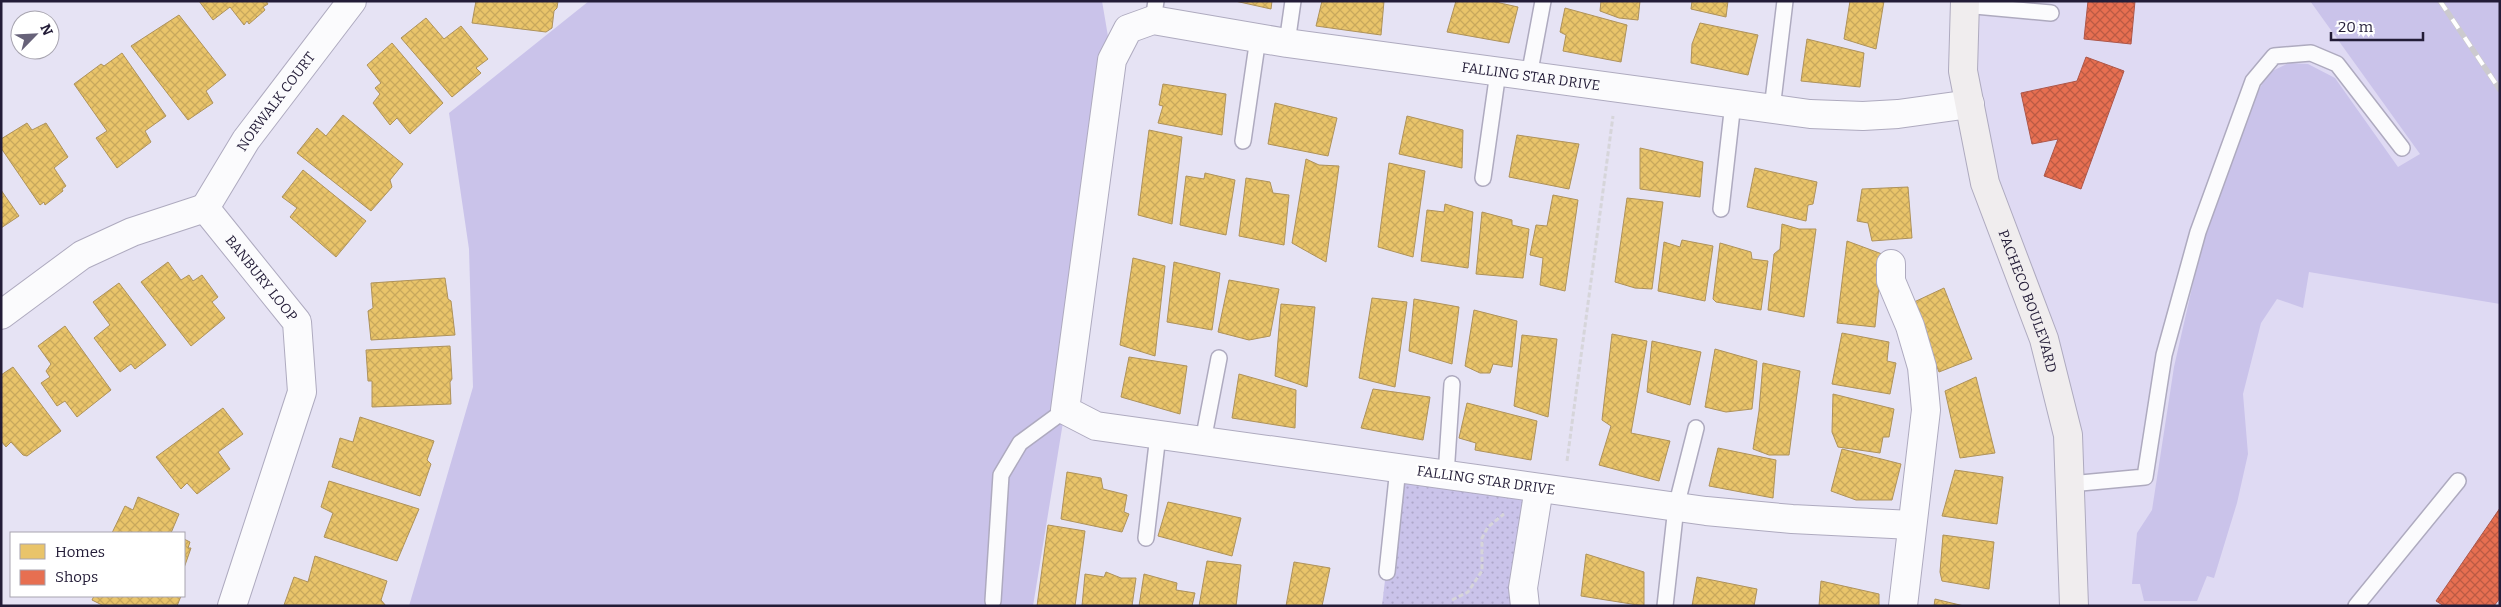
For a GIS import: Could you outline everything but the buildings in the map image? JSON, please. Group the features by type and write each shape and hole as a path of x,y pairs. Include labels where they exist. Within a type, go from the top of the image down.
{"main road":[{"name":"PACHECO BOULEVARD","path":"1965,3 1963,71 1986,183 2044,339 2068,436 2074,606"}],"street":[{"name":"NORWALK COURT","path":"205,208 246,140 352,1"},
{"name":"FALLING STAR DRIVE","path":"1912,525 1792,519 1676,507 1096,426 1065,410 1112,60 1128,29 1154,11 1258,38 1287,43 1810,114 1862,116 1898,114 1970,104"},
{"path":"1,315 82,255 132,232 205,208"},
{"name":"BANBURY LOOP","path":"205,208 297,322 302,392 232,606"},
{"path":"1891,264 1891,281 1910,326 1922,367 1926,410 1902,606"},
{"path":"1524,606 1524,588 1551,489"}],"lane":[{"path":"1287,43 1293,1"},
{"path":"1529,76 1543,1"},
{"path":"1772,109 1784,1"},
{"path":"1965,3 2051,13"},
{"path":"1243,141 1258,38"},
{"path":"2070,484 2145,477 2164,355 2198,232 2253,81 2274,56 2311,53 2338,64 2402,148"},
{"path":"1483,178 1498,72"},
{"path":"1721,209 1733,104"},
{"path":"1203,441 1219,358"},
{"path":"1446,475 1452,384"},
{"path":"993,601 1002,475 1020,443 1065,410"},
{"path":"1665,606 1676,507 1696,428"},
{"path":"1146,538 1158,434"},
{"path":"1387,572 1398,468"},
{"path":"2356,606 2458,481"}],"path":[{"path":"1452,600 1468,592 1482,571 1482,538 1488,527 1551,489 1617,88"}],"shaded area":[{"path":"589,1 1102,1 1112,60 1065,410 1033,606 409,606 473,387 469,249 449,113"},
{"path":"1965,1 2310,1 2500,264 2500,606 2074,606 2068,435 1985,183"},
{"path":"2310,1 2500,1 2500,304 2309,272 2303,308 2277,299 2261,323 2243,394 2248,454 2237,503 2214,578 2207,576 2197,601 2144,601 2140,584 2132,584 2137,533 2152,510 2174,367 2207,222 2252,103 2268,73 2289,63 2308,64 2335,78 2398,167 2420,154"},
{"path":"1398,468 1539,488 1525,606 1382,606"}],"railway":[{"path":"2440,1 2500,90"}]}
